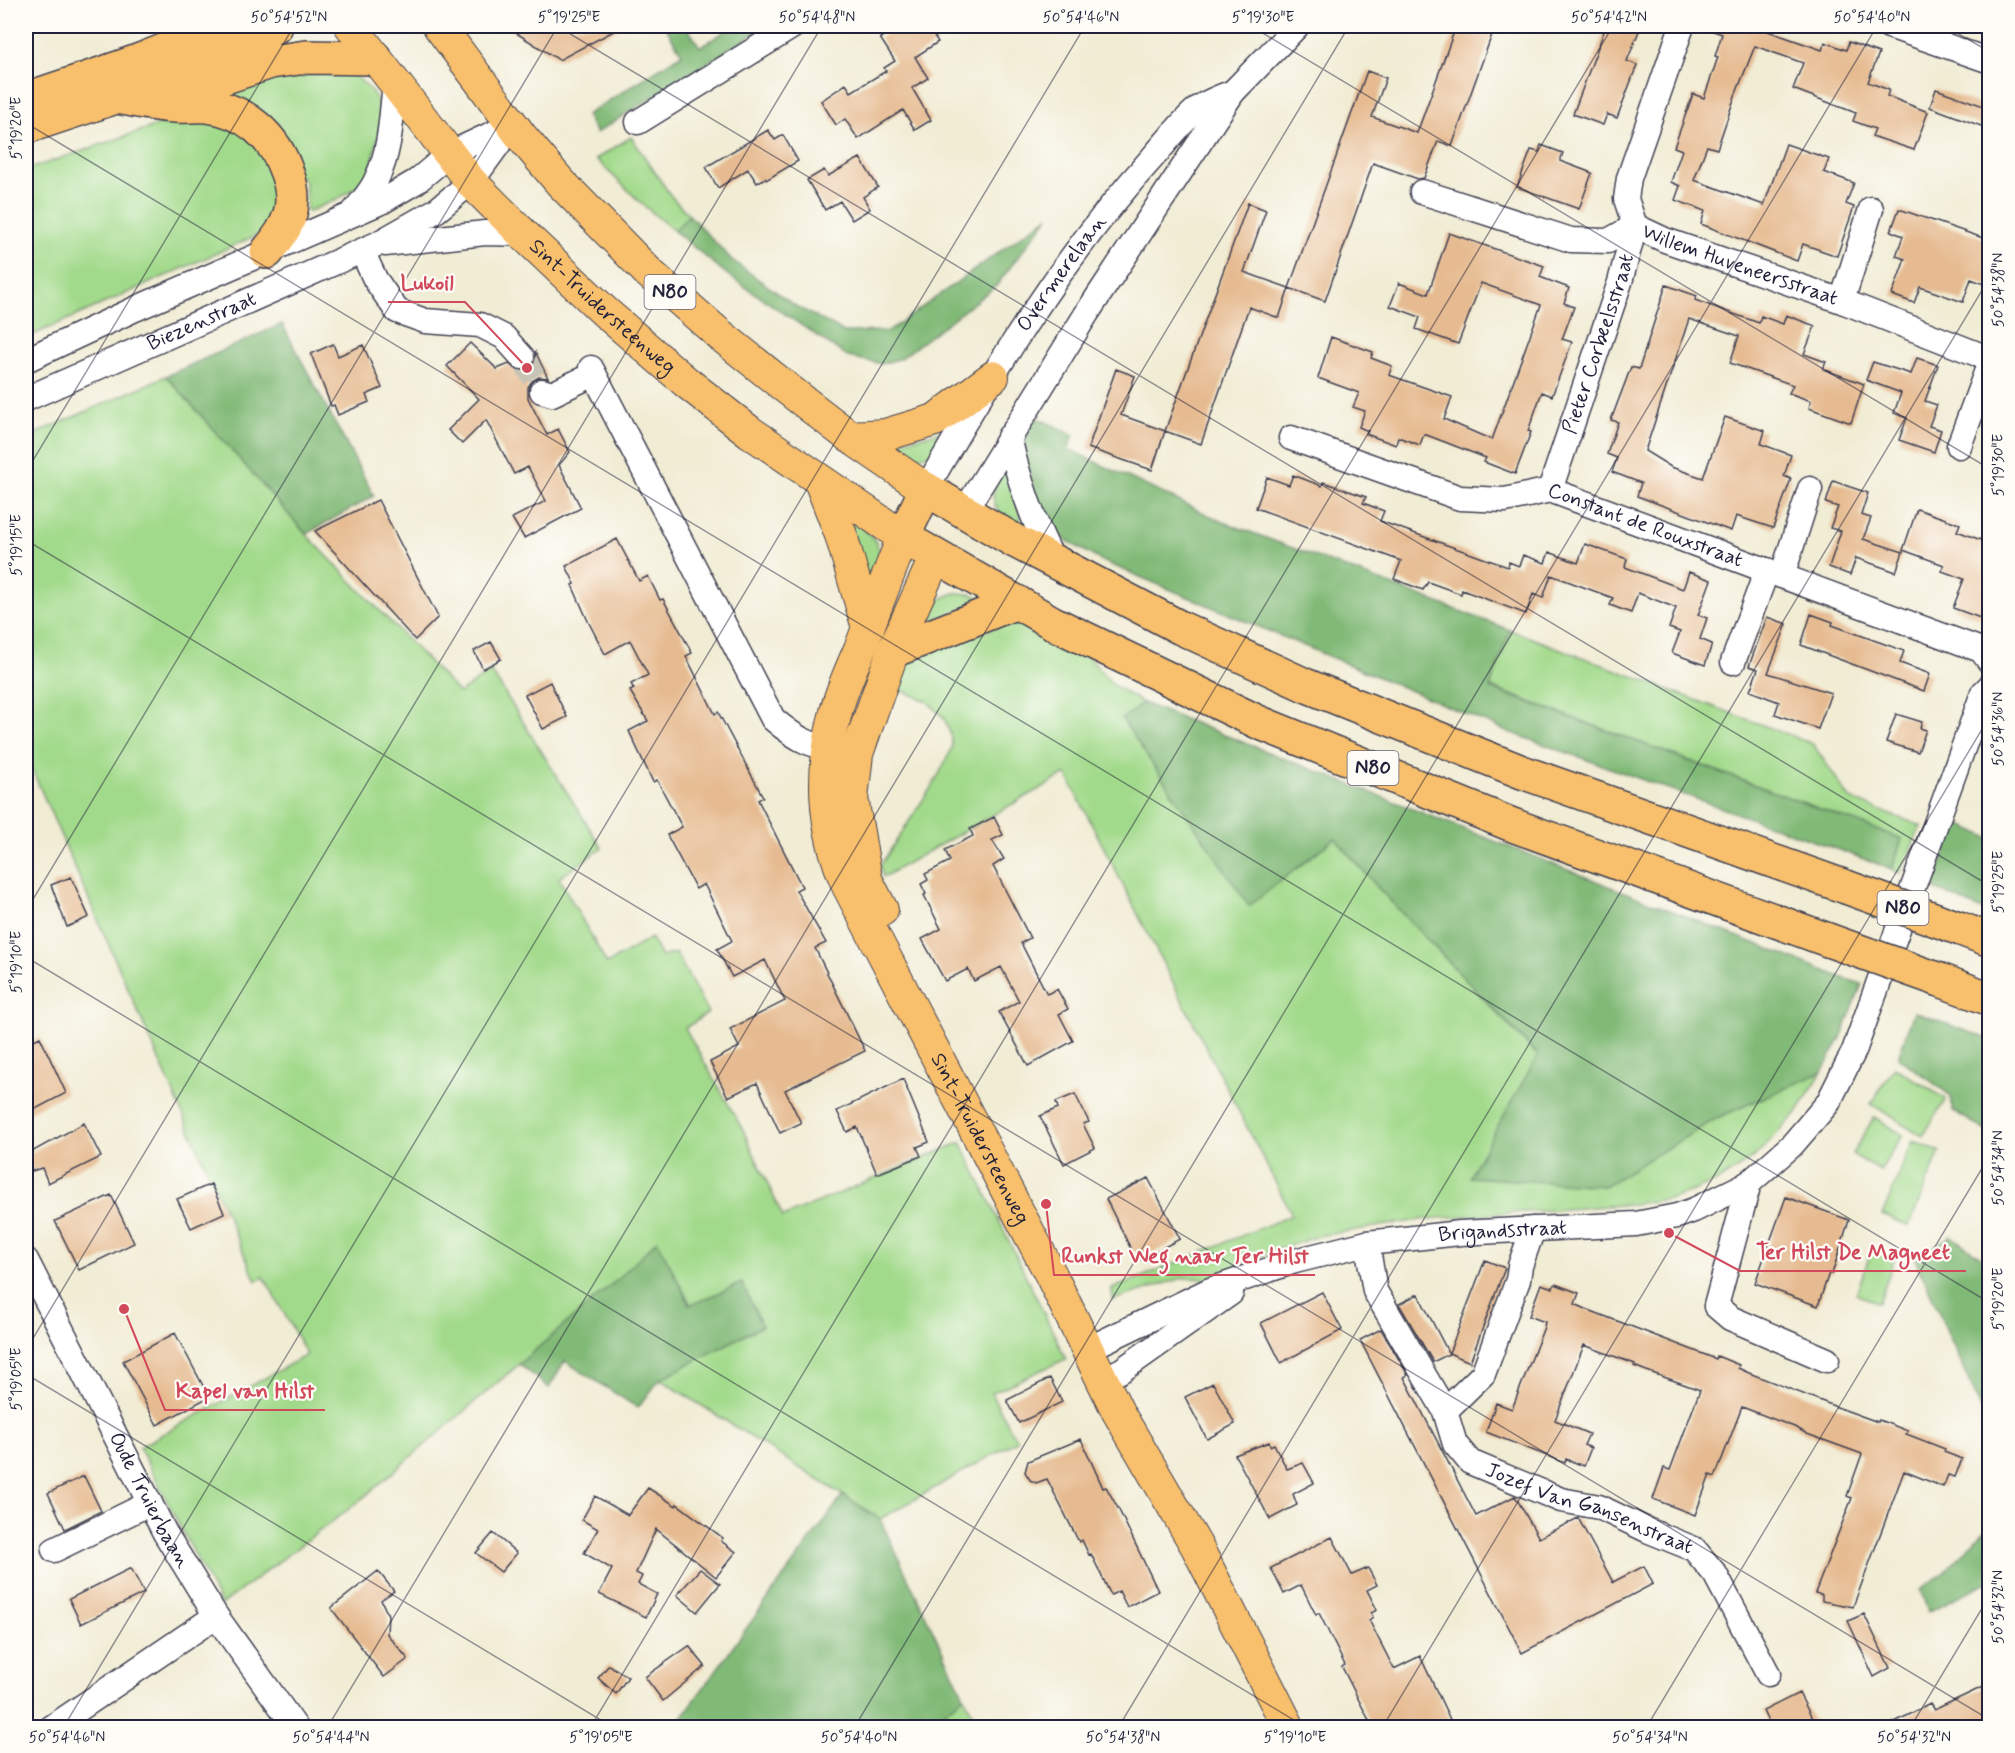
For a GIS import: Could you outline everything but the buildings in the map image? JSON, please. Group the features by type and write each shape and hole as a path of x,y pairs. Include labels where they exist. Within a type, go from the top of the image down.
{"highway":[{"path":"26,127 201,66 276,26"},
{"path":"26,99 152,56 180,45 211,27"},
{"path":"116,97 196,87 271,62 306,57 375,58"},
{"path":"116,97 173,106 208,106 242,118 268,135 284,162 293,199 290,217 282,234 267,252"},
{"name":"N80","path":"926,489 1054,562 1181,628 1305,685 1522,772 1975,935"},
{"name":"Sint-Truidersteenweg","path":"926,489 903,537 936,556 964,512"},
{"name":"N80","path":"936,556 1063,628 1258,722 1510,824 1989,999"},
{"path":"893,651 1017,602"}],"main road":[{"name":"Sint-Truidersteenweg","path":"351,26 471,182 605,312 686,382 750,432 903,537 837,707 843,751"},
{"name":"N80","path":"439,26 560,183 649,273 727,341 850,437 926,489"},
{"path":"850,437 885,435 935,420 993,376"},
{"path":"820,481 841,535 868,628"},
{"name":"Sint-Truidersteenweg","path":"936,556 893,651 843,751 825,795 837,862 853,897 1051,1275 1096,1344 1112,1375 1151,1431 1197,1547 1289,1728"}],"street":[{"path":"638,122 793,26"},
{"name":"Overmerelaan","path":"964,512 1087,313 1233,92 1297,26"},
{"name":"Pieter Corbeelsstraat","path":"1550,490 1620,282 1635,226 1626,199 1629,178 1682,26"},
{"path":"1889,26 1989,61"},
{"name":"Biezenstraat","path":"350,216 377,180 385,158 394,84"},
{"name":"Overmerelaan","path":"926,489 993,376 1044,298 1127,186 1198,108 1233,92"},
{"name":"Biezenstraat","path":"26,360 383,201 417,181 449,154 513,124"},
{"name":"Biezenstraat","path":"26,399 369,248 437,210 471,182 513,124"},
{"name":"Willem Huveneersstraat","path":"1422,192 1571,240 1608,241 1635,226 1665,240 1842,301 1989,360"},
{"path":"1842,301 1871,209"},
{"name":"Biezenstraat","path":"369,248 456,235 523,234"},
{"path":"369,248 375,279 397,311 425,321 480,325 504,336 522,357"},
{"path":"1959,446 1989,360"},
{"path":"542,391 552,394 592,371 773,719 794,737 816,746 843,751"},
{"path":"1009,437 1034,523 1054,562"},
{"name":"Constant de Rouxstraat","path":"1291,438 1460,498 1505,500 1550,490 1981,650 1989,662"},
{"path":"1733,662 1810,489"},
{"name":"Brigandsstraat","path":"1096,1344 1209,1290 1295,1261 1366,1242 1460,1233 1651,1222 1694,1210 1749,1183 1792,1145 1828,1103 1854,1051 1983,693 1989,686"},
{"path":"1749,1183 1716,1306 1730,1318 1827,1360"},
{"path":"1445,1411 1483,1374 1518,1280 1520,1266 1533,1229"},
{"name":"Jozef Van Gansenstraat","path":"1366,1242 1375,1291 1445,1411 1455,1444 1470,1462 1561,1500 1599,1507 1694,1549 1715,1574 1768,1674"},
{"name":"Oude Truierbaan","path":"26,1260 165,1533 216,1616 296,1728"},
{"name":"Brigandsstraat","path":"1112,1375 1255,1276"},
{"path":"54,1550 150,1503"},
{"path":"51,1728 216,1616"}],"green space":[{"path":"665,26 686,26 700,47 734,26 766,26 596,133 586,115 682,54"},
{"path":"345,68 367,86 378,103 379,135 372,164 361,183 339,198 307,212 305,181 221,96 262,75"},
{"path":"190,118 226,123 258,144 280,175 279,208 262,233 26,338 26,170 158,125"},
{"path":"631,137 671,196 689,215 674,231 641,203 596,159"},
{"path":"689,215 732,260 794,305 844,332 889,331 1049,216 996,286 901,358 882,364 848,357 729,276 674,231"},
{"path":"282,324 374,496 306,534 166,376"},
{"path":"166,376 306,534 459,693 491,671 602,848 559,878 607,964 651,938 661,957 676,953 708,1013 685,1028 743,1130 783,1217 961,1142 1066,1359 991,1393 1017,1441 880,1519 660,1379 762,1326 691,1305 657,1241 618,1279 362,1499 221,1605 139,1447 307,1355 264,1277 256,1281 26,756 26,438"},
{"path":"1035,417 1074,435 1068,449 1221,521 1510,630 1490,688 1902,839 1892,869 1509,732 1100,560 1054,533 1038,506 1020,436"},
{"path":"952,429 938,449 925,456 911,456 885,445"},
{"path":"1005,461 1022,523 1020,526 1000,513 993,498 996,481"},
{"path":"854,523 874,539 880,556 870,599 850,524"},
{"path":"955,593 971,594 987,601 924,622 928,611 935,603"},
{"path":"1002,625 1025,625 1089,657 1113,685 1143,703 1122,719 1250,905 1335,838 1380,890 1538,1056 1470,1177 1717,1118 1822,1072 1796,1114 1753,1158 1720,1180 1675,1198 1635,1204 1426,1219 1318,1236 1251,1259 1214,1279 1183,1278 1113,1300 1112,1289 1292,1215 1066,774 883,877 880,866 936,780 952,748 951,736 944,718 927,701 897,689 903,669 914,657"},
{"path":"1510,630 1813,744 1850,799 1921,826 1900,874 1892,869 1902,839 1490,687"},
{"path":"1143,703 1862,984 1841,1038 1822,1072 1717,1118 1605,1186 1469,1177 1538,1055 1380,890 1335,838 1249,906 1122,719"},
{"path":"1955,822 1989,838 1989,913 1933,888"},
{"path":"1914,1012 1989,1039 1989,1133 1952,1110 1951,1096 1898,1057"},
{"path":"1894,1067 1946,1099 1923,1136 1871,1104"},
{"path":"1874,1117 1903,1135 1880,1171 1852,1154"},
{"path":"1913,1141 1940,1152 1909,1226 1882,1215"},
{"path":"1951,1236 1989,1263 1989,1427 1915,1258"},
{"path":"657,1240 690,1305 742,1283 762,1326 660,1379 638,1408 565,1361 549,1388 519,1364 618,1279"},
{"path":"1871,1252 1894,1260 1879,1303 1856,1294"},
{"path":"843,1495 880,1519 964,1696 926,1727 675,1727"},
{"path":"1989,1526 1989,1581 1928,1612 1920,1589 1944,1573"},
{"path":"964,1696 979,1727 926,1727"}],"tunnel":[{"path":"522,357 542,391"}],"place":[{"name":"Lukoil","path":"527,368"},
{"name":"Runkst Weg naar Ter Hilst","path":"1046,1204"},
{"name":"Ter Hilst De Magneet","path":"1669,1233"},
{"name":"Kapel van Hilst","path":"124,1309"}]}
